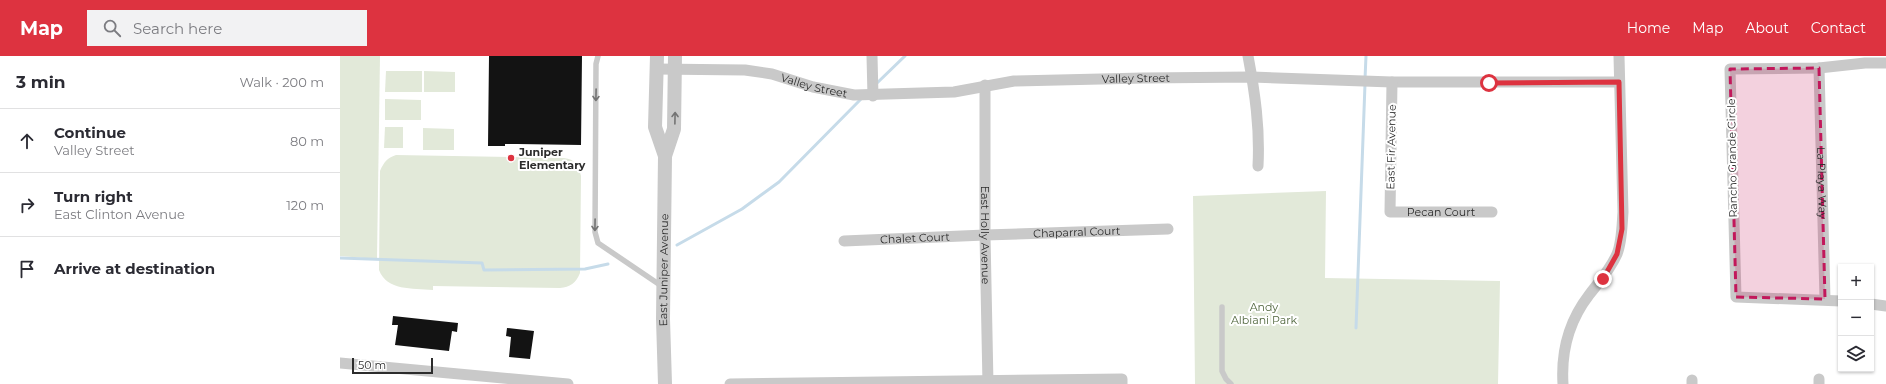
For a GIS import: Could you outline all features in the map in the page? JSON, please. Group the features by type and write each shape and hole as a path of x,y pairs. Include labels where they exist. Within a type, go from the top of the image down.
{"street":[{"path":"872,56 873,96"},
{"path":"1248,56 1258,126 1258,166"},
{"path":"1563,384 1562,372 1567,336 1572,324 1589,296 1603,279 1617,254 1623,212 1619,56"},
{"name":"Rancho Grande Circle","path":"1838,301 1736,297 1730,69 1819,68 1865,62 1886,63"},
{"name":"East Juniper Avenue","path":"656,63 656,127 665,156"},
{"name":"Valley Street","path":"656,63 675,63 772,74 854,96 954,92 985,85 1014,81 1252,77 1392,82 1619,82"},
{"name":"East Juniper Avenue","path":"665,384 663,287 665,156 674,129 675,63"},
{"name":"La Playa Way","path":"1819,68 1824,299"},
{"name":"East Fir Avenue","path":"1390,212 1392,82"},
{"name":"East Holly Avenue","path":"985,85 985,235 988,382"},
{"name":"Pecan Court","path":"1390,212 1492,212"},
{"name":"Chaparral Court","path":"985,235 1168,229"},
{"name":"Chalet Court","path":"844,241 985,235"},
{"path":"1874,304 1886,306"},
{"path":"340,363 478,380 568,384"},
{"path":"730,384 1122,382"}],"lane":[{"path":"598,56 596,64 595,232 598,243 663,287"},
{"path":"1222,307 1222,371 1226,379 1231,384"}],"highlighted area":[{"path":"1819,68 1825,299 1736,297 1730,69"}],"green space":[{"path":"340,56 380,56 377,259 340,256"},
{"path":"386,71 422,71 422,92 385,92"},
{"path":"424,71 455,72 455,92 424,92"},
{"path":"385,99 421,100 421,120 385,120"},
{"path":"385,127 403,127 403,148 384,148"},
{"path":"423,128 454,129 454,150 423,150"},
{"path":"396,155 564,158 574,161 578,166 581,176 580,273 575,282 567,287 560,288 433,286 433,290 401,287 388,282 379,270 380,171 386,161"},
{"name":"Andy Albiani Park","path":"1326,191 1325,278 1500,281 1498,384 1195,384 1193,196"}],"building":[{"path":"489,56 582,56 581,145 505,144 505,146 488,146"},
{"path":"393,316 458,323 457,332 452,331 449,351 395,345 398,325 392,325"},
{"path":"507,328 534,331 530,359 509,357 511,337 506,336"}],"waterway":[{"path":"876,84 905,56"},
{"path":"1365,79 1366,56"},
{"path":"1356,328 1365,84"},
{"path":"677,245 742,209 779,182 862,98"},
{"path":"340,258 482,263 484,270 585,269 608,264"}],"place":[{"name":"Juniper Elementary","path":"511,158"}],"route":[{"path":"1489,83 1619,82 1623,212 1622,229 1617,254 1603,279"}]}
